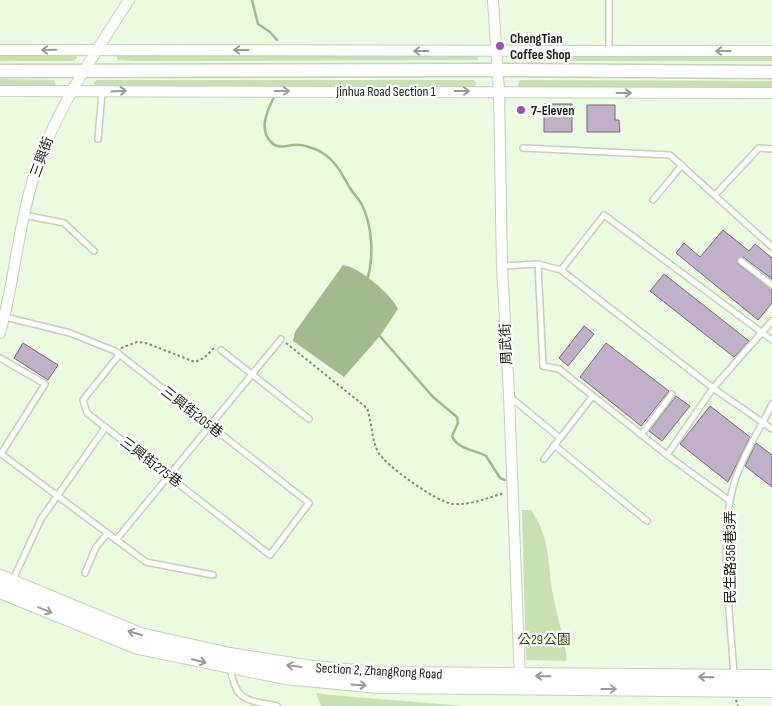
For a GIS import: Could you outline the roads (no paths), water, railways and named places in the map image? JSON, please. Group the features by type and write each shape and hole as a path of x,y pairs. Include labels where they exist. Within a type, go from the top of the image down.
{"main road":[{"name":"Section 2, ZhangRong Road","path":"5,586 124,643 230,661 285,677 356,685 520,682 734,684 772,690"},
{"name":"Section 2, ZhangRong Road","path":"734,684 772,678"}],"street":[{"name":"三興街","path":"0,333 5,317 24,215 35,173 70,91 129,0"},
{"name":"周武街","path":"493,0 500,91 502,266 520,682"},
{"path":"0,50 772,51"},
{"name":"Jinhua Road Section 1","path":"0,71 497,70 772,72"},
{"name":"Jinhua Road Section 1","path":"0,91 772,93"}],"lane":[{"path":"609,0 609,50"},
{"path":"98,139 102,92"},
{"path":"523,148 670,155 772,247"},
{"path":"715,195 759,148 772,149"},
{"path":"653,200 682,165"},
{"path":"24,215 64,223 94,250"},
{"path":"561,270 604,215 772,340"},
{"path":"741,261 772,285"},
{"path":"538,264 543,366 559,369 641,435 730,501"},
{"path":"502,266 538,264 561,270 713,388 772,429"},
{"name":"三興街205巷","path":"5,317 70,333 117,353 309,503 270,555"},
{"path":"667,455 713,388 772,321"},
{"path":"116,540 280,339"},
{"path":"221,350 309,419"},
{"name":"三興街275巷","path":"117,353 84,400 87,413 270,555"},
{"path":"0,358 45,384 0,454 146,562 213,575"},
{"path":"641,435 672,394"},
{"path":"509,395 560,438"},
{"path":"544,459 592,397"},
{"name":"民生路356巷3弄","path":"734,684 728,548 730,501 741,464 772,404"},
{"path":"5,586 41,519 105,428"},
{"path":"554,445 647,521"},
{"path":"85,573 96,547 107,534"},
{"path":"230,661 234,686 240,695 254,703 277,706"}],"waterway":[{"path":"252,0 258,24 270,32 277,40"},
{"path":"274,97 265,120 265,132 272,143 282,147 304,145 322,152 340,170 361,203 368,222 371,242 371,262 367,281"},
{"path":"378,334 433,397 457,417 458,423 452,436 454,440 458,444 486,456 500,478 505,480"}],"place":[{"name":"ChengTian Coffee Shop","path":"500,46"},
{"name":"7-Eleven","path":"521,110"}],"park label":[{"name":"公29公園","path":"544,639"}]}
